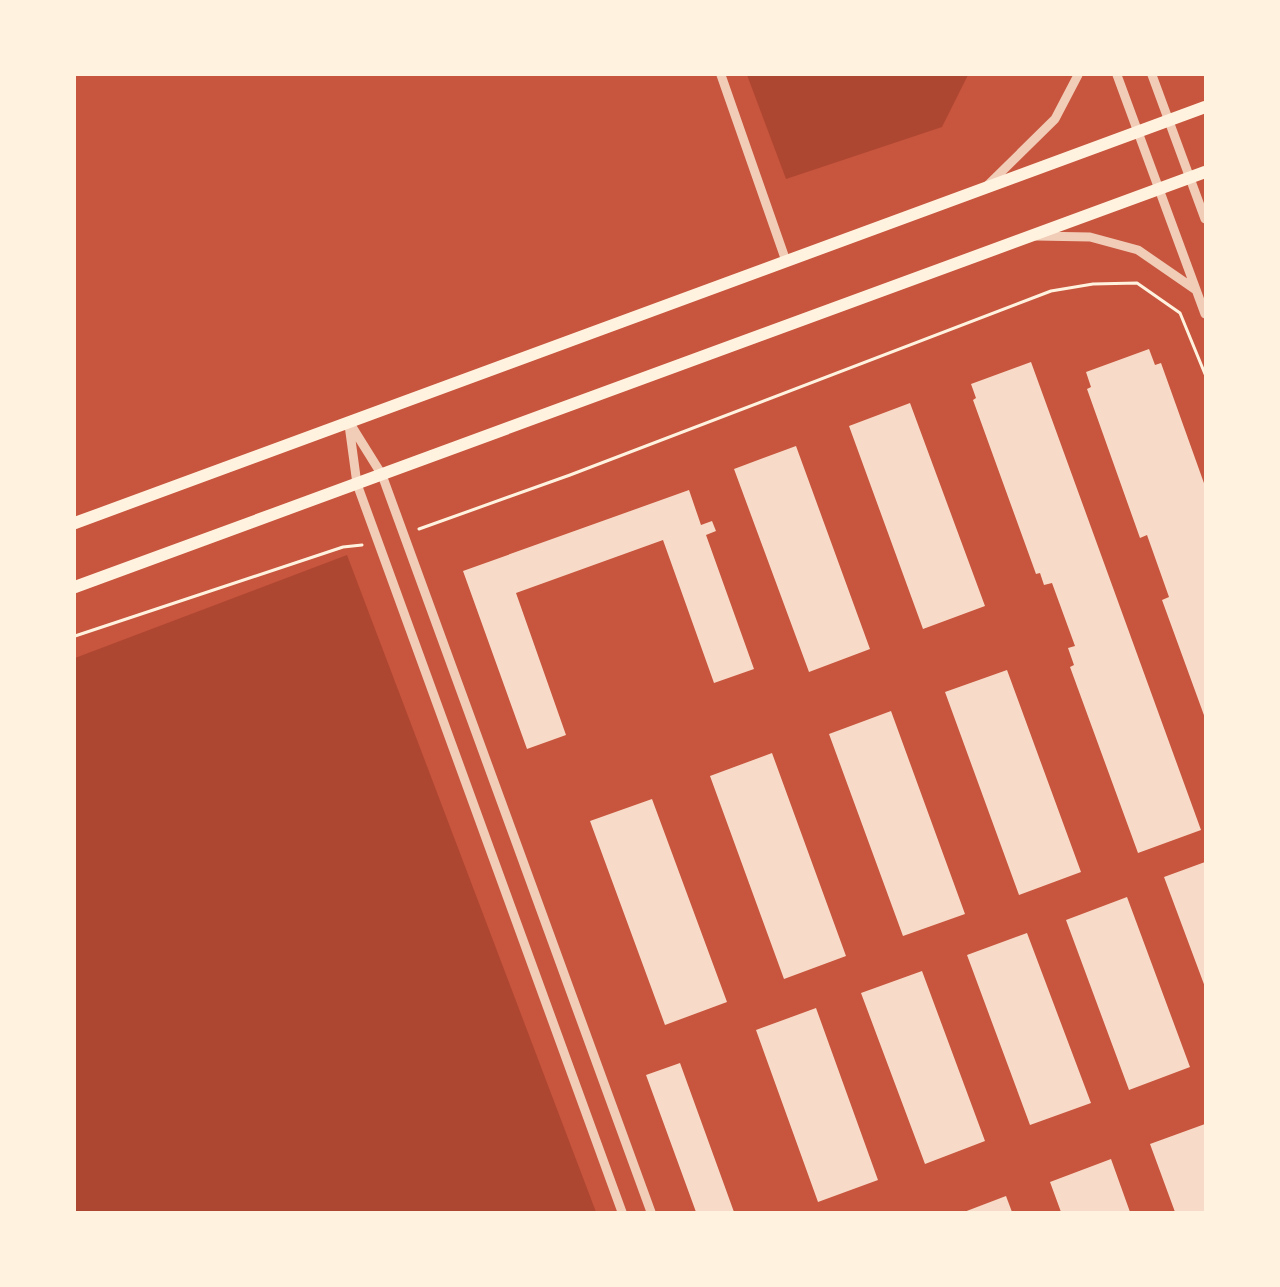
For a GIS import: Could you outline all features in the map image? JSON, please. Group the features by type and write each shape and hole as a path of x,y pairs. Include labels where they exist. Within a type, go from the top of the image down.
{"main road":[{"path":"75,523 1205,107"},
{"path":"75,586 1205,172"}],"street":[{"path":"721,75 786,261"},
{"path":"985,187 1055,119 1078,75"},
{"path":"1117,75 1205,314"},
{"path":"1152,75 1205,219"},
{"path":"1028,236 1090,237 1138,250 1196,290"},
{"path":"349,422 382,475 650,1212"},
{"path":"349,422 357,484 622,1212"}],"path":[{"path":"403,535 570,476 1051,290 1093,284 1137,283 1180,313 1205,374"},
{"path":"75,636 343,547 379,543"}],"shaded area":[{"path":"747,75 968,75 942,127 786,179"},
{"path":"347,555 596,1212 75,1212 75,658"}],"building":[{"path":"1149,349 1155,365 1161,363 1205,486 1205,718 1162,600 1169,597 1147,535 1140,538 1087,389 1091,387 1086,372"},
{"path":"1031,362 1201,830 1138,853 1070,667 1074,665 1068,648 1075,646 1052,583 1044,585 1040,573 1036,574 973,400 976,398 971,384"},
{"path":"910,403 985,606 923,629 849,426"},
{"path":"796,446 870,649 809,672 734,469"},
{"path":"689,490 701,525 712,521 716,531 706,535 754,669 714,683 663,540 516,593 566,735 527,749 463,571"},
{"path":"1007,670 1081,872 1019,895 945,692"},
{"path":"891,711 965,914 903,936 829,734"},
{"path":"772,753 846,956 784,979 710,776"},
{"path":"652,799 727,1002 665,1025 590,821"},
{"path":"1205,862 1205,987 1164,877"},
{"path":"1127,897 1190,1067 1129,1090 1066,920"},
{"path":"1027,933 1091,1103 1030,1125 967,955"},
{"path":"922,971 985,1141 925,1164 861,993"},
{"path":"816,1008 878,1180 818,1202 756,1030"},
{"path":"680,1063 734,1212 696,1212 646,1075"},
{"path":"1205,1124 1205,1212 1175,1212 1150,1144"},
{"path":"1111,1159 1130,1212 1061,1212 1050,1182"},
{"path":"1006,1196 1012,1212 964,1212"}]}
